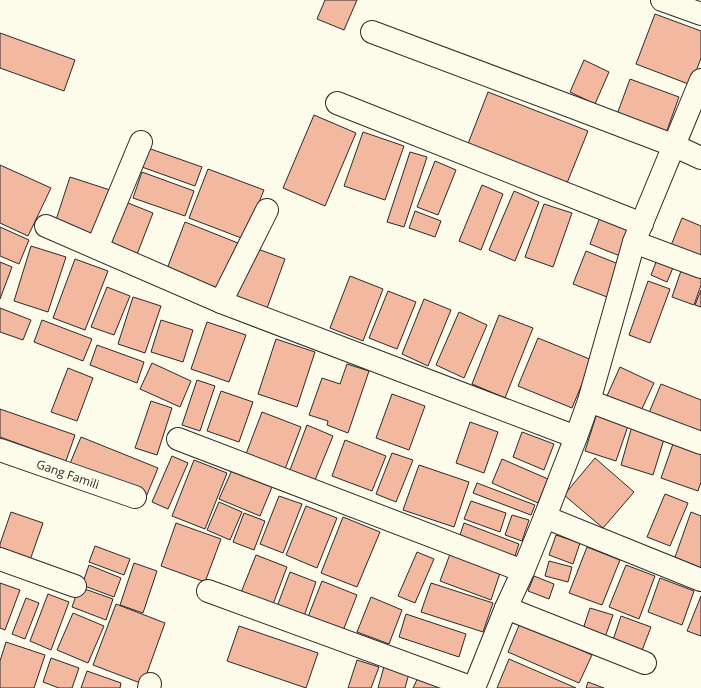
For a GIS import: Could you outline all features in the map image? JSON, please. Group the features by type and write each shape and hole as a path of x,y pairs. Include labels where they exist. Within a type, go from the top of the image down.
{"street":[{"path":"662,0 701,14"},
{"path":"372,32 675,146 701,158"},
{"path":"208,591 474,688 545,517 590,401 638,233 701,80"},
{"path":"337,104 638,233 701,267"},
{"path":"97,248 141,142"},
{"path":"221,302 267,210"},
{"path":"46,226 221,302 576,437"},
{"path":"590,401 701,444"},
{"path":"178,439 523,571"},
{"name":"Gang Famili","path":"0,450 135,497"},
{"path":"545,517 701,580"},
{"path":"0,559 75,586"},
{"path":"506,608 645,663"}],"building":[{"path":"325,0 357,0 344,30 317,19"},
{"path":"655,14 701,31 701,58 691,85 636,64"},
{"path":"0,33 75,60 64,91 0,68"},
{"path":"584,60 609,72 595,104 570,92"},
{"path":"630,79 679,97 665,136 616,117"},
{"path":"488,92 588,131 565,188 466,149"},
{"path":"314,115 356,133 325,206 283,188"},
{"path":"363,132 404,146 385,200 344,186"},
{"path":"145,147 202,167 195,186 139,166"},
{"path":"410,152 427,157 404,227 387,222"},
{"path":"435,161 456,170 438,215 417,207"},
{"path":"0,165 51,188 28,236 0,223"},
{"path":"208,169 264,190 244,239 189,218"},
{"path":"142,172 194,191 185,216 133,198"},
{"path":"70,177 113,191 96,240 54,226"},
{"path":"482,185 503,194 481,250 459,241"},
{"path":"514,191 539,202 515,261 489,250"},
{"path":"123,201 153,213 136,257 106,245"},
{"path":"544,204 572,213 553,267 525,257"},
{"path":"415,211 441,221 435,237 409,228"},
{"path":"600,217 631,229 620,256 590,244"},
{"path":"682,218 701,226 701,261 670,248"},
{"path":"185,222 238,243 218,295 165,274"},
{"path":"0,227 29,240 19,264 0,256"},
{"path":"31,246 66,257 48,312 14,301"},
{"path":"255,248 285,259 266,311 235,300"},
{"path":"586,251 621,265 607,297 573,284"},
{"path":"658,257 675,263 667,282 651,275"},
{"path":"75,259 108,271 85,330 53,318"},
{"path":"0,262 12,267 0,299"},
{"path":"683,265 701,271 701,285 694,305 672,297"},
{"path":"350,276 383,289 363,341 330,328"},
{"path":"648,281 670,289 650,343 629,335"},
{"path":"107,287 130,296 114,335 91,327"},
{"path":"701,290 701,307 695,305"},
{"path":"388,291 416,302 397,349 369,338"},
{"path":"133,297 161,306 145,353 118,344"},
{"path":"424,299 451,310 428,366 402,354"},
{"path":"0,308 31,320 23,340 0,332"},
{"path":"459,312 487,325 464,378 436,365"},
{"path":"499,315 533,328 505,398 472,384"},
{"path":"42,320 92,339 83,361 34,342"},
{"path":"161,320 193,330 183,362 151,352"},
{"path":"207,322 246,335 229,382 191,369"},
{"path":"538,338 592,360 572,408 518,386"},
{"path":"276,339 315,352 297,407 258,394"},
{"path":"97,345 144,362 137,383 90,365"},
{"path":"152,363 191,381 180,407 140,389"},
{"path":"347,364 369,371 348,433 327,425 328,421 309,415 322,378 340,384"},
{"path":"620,367 654,383 640,413 606,398"},
{"path":"68,368 93,378 77,421 51,412"},
{"path":"197,380 215,386 200,431 182,425"},
{"path":"661,384 701,400 701,442 646,420"},
{"path":"221,391 253,402 239,442 207,431"},
{"path":"392,394 425,406 409,450 376,438"},
{"path":"151,401 172,408 157,455 135,448"},
{"path":"0,409 75,435 66,461 0,437"},
{"path":"262,412 301,427 285,469 246,454"},
{"path":"597,413 629,423 616,461 585,451"},
{"path":"470,422 498,432 484,473 456,463"},
{"path":"307,425 333,436 315,480 290,470"},
{"path":"632,426 665,436 653,475 621,465"},
{"path":"522,432 554,444 544,470 513,457"},
{"path":"81,437 158,468 146,497 69,466"},
{"path":"345,440 386,456 372,491 332,476"},
{"path":"674,441 701,450 701,482 698,491 661,478"},
{"path":"392,453 413,460 396,502 376,494"},
{"path":"172,456 188,463 168,509 152,502"},
{"path":"595,458 634,492 603,528 564,495"},
{"path":"502,459 548,479 538,503 492,483"},
{"path":"194,460 227,473 205,529 172,516"},
{"path":"419,465 469,482 454,527 403,510"},
{"path":"232,470 272,487 260,516 219,499"},
{"path":"477,483 535,505 531,515 473,493"},
{"path":"665,494 688,503 670,546 647,537"},
{"path":"279,496 302,504 283,553 260,544"},
{"path":"471,501 506,513 500,532 464,519"},
{"path":"219,502 242,512 230,540 207,530"},
{"path":"306,506 337,518 317,568 286,555"},
{"path":"11,512 43,523 28,566 0,556 0,544"},
{"path":"691,512 701,516 701,569 674,560"},
{"path":"244,513 265,521 254,550 233,542"},
{"path":"512,515 529,520 522,541 505,535"},
{"path":"343,517 380,532 357,587 321,573"},
{"path":"176,523 221,539 205,582 161,566"},
{"path":"464,523 519,544 512,565 457,544"},
{"path":"556,535 580,543 573,564 549,555"},
{"path":"95,546 130,559 124,575 89,562"},
{"path":"587,547 620,560 602,605 569,593"},
{"path":"417,552 434,559 415,603 398,596"},
{"path":"450,554 500,573 491,600 440,581"},
{"path":"256,555 287,567 272,607 240,595"},
{"path":"549,561 572,567 568,582 545,576"},
{"path":"134,563 157,571 143,613 120,605"},
{"path":"89,565 121,578 114,597 82,585"},
{"path":"626,565 655,576 639,619 609,607"},
{"path":"290,572 316,582 302,622 275,612"},
{"path":"534,576 554,584 549,599 528,591"},
{"path":"660,578 694,591 682,625 648,612"},
{"path":"322,581 357,595 341,636 306,622"},
{"path":"0,583 20,590 5,630 0,628"},
{"path":"431,583 493,603 483,632 421,612"},
{"path":"79,587 113,599 106,620 72,607"},
{"path":"48,594 69,602 51,650 30,641"},
{"path":"701,596 701,636 687,631"},
{"path":"371,597 402,610 389,644 357,632"},
{"path":"26,598 39,603 25,639 12,634"},
{"path":"116,604 165,623 143,684 93,665"},
{"path":"590,608 613,615 604,640 582,632"},
{"path":"73,613 104,626 88,663 57,650"},
{"path":"406,614 466,634 459,657 399,637"},
{"path":"621,616 651,627 641,653 612,643"},
{"path":"520,623 592,655 579,683 508,652"},
{"path":"239,626 318,653 306,688 227,661"},
{"path":"6,642 45,655 34,688 0,688 0,661"},
{"path":"51,658 79,668 72,688 59,688 43,682"},
{"path":"509,659 576,688 497,688"},
{"path":"357,660 379,667 371,688 348,688"},
{"path":"385,663 410,670 405,688 378,688"},
{"path":"87,671 121,683 120,688 81,688"},
{"path":"420,673 454,688 413,688"},
{"path":"588,682 604,688 586,688"}]}
